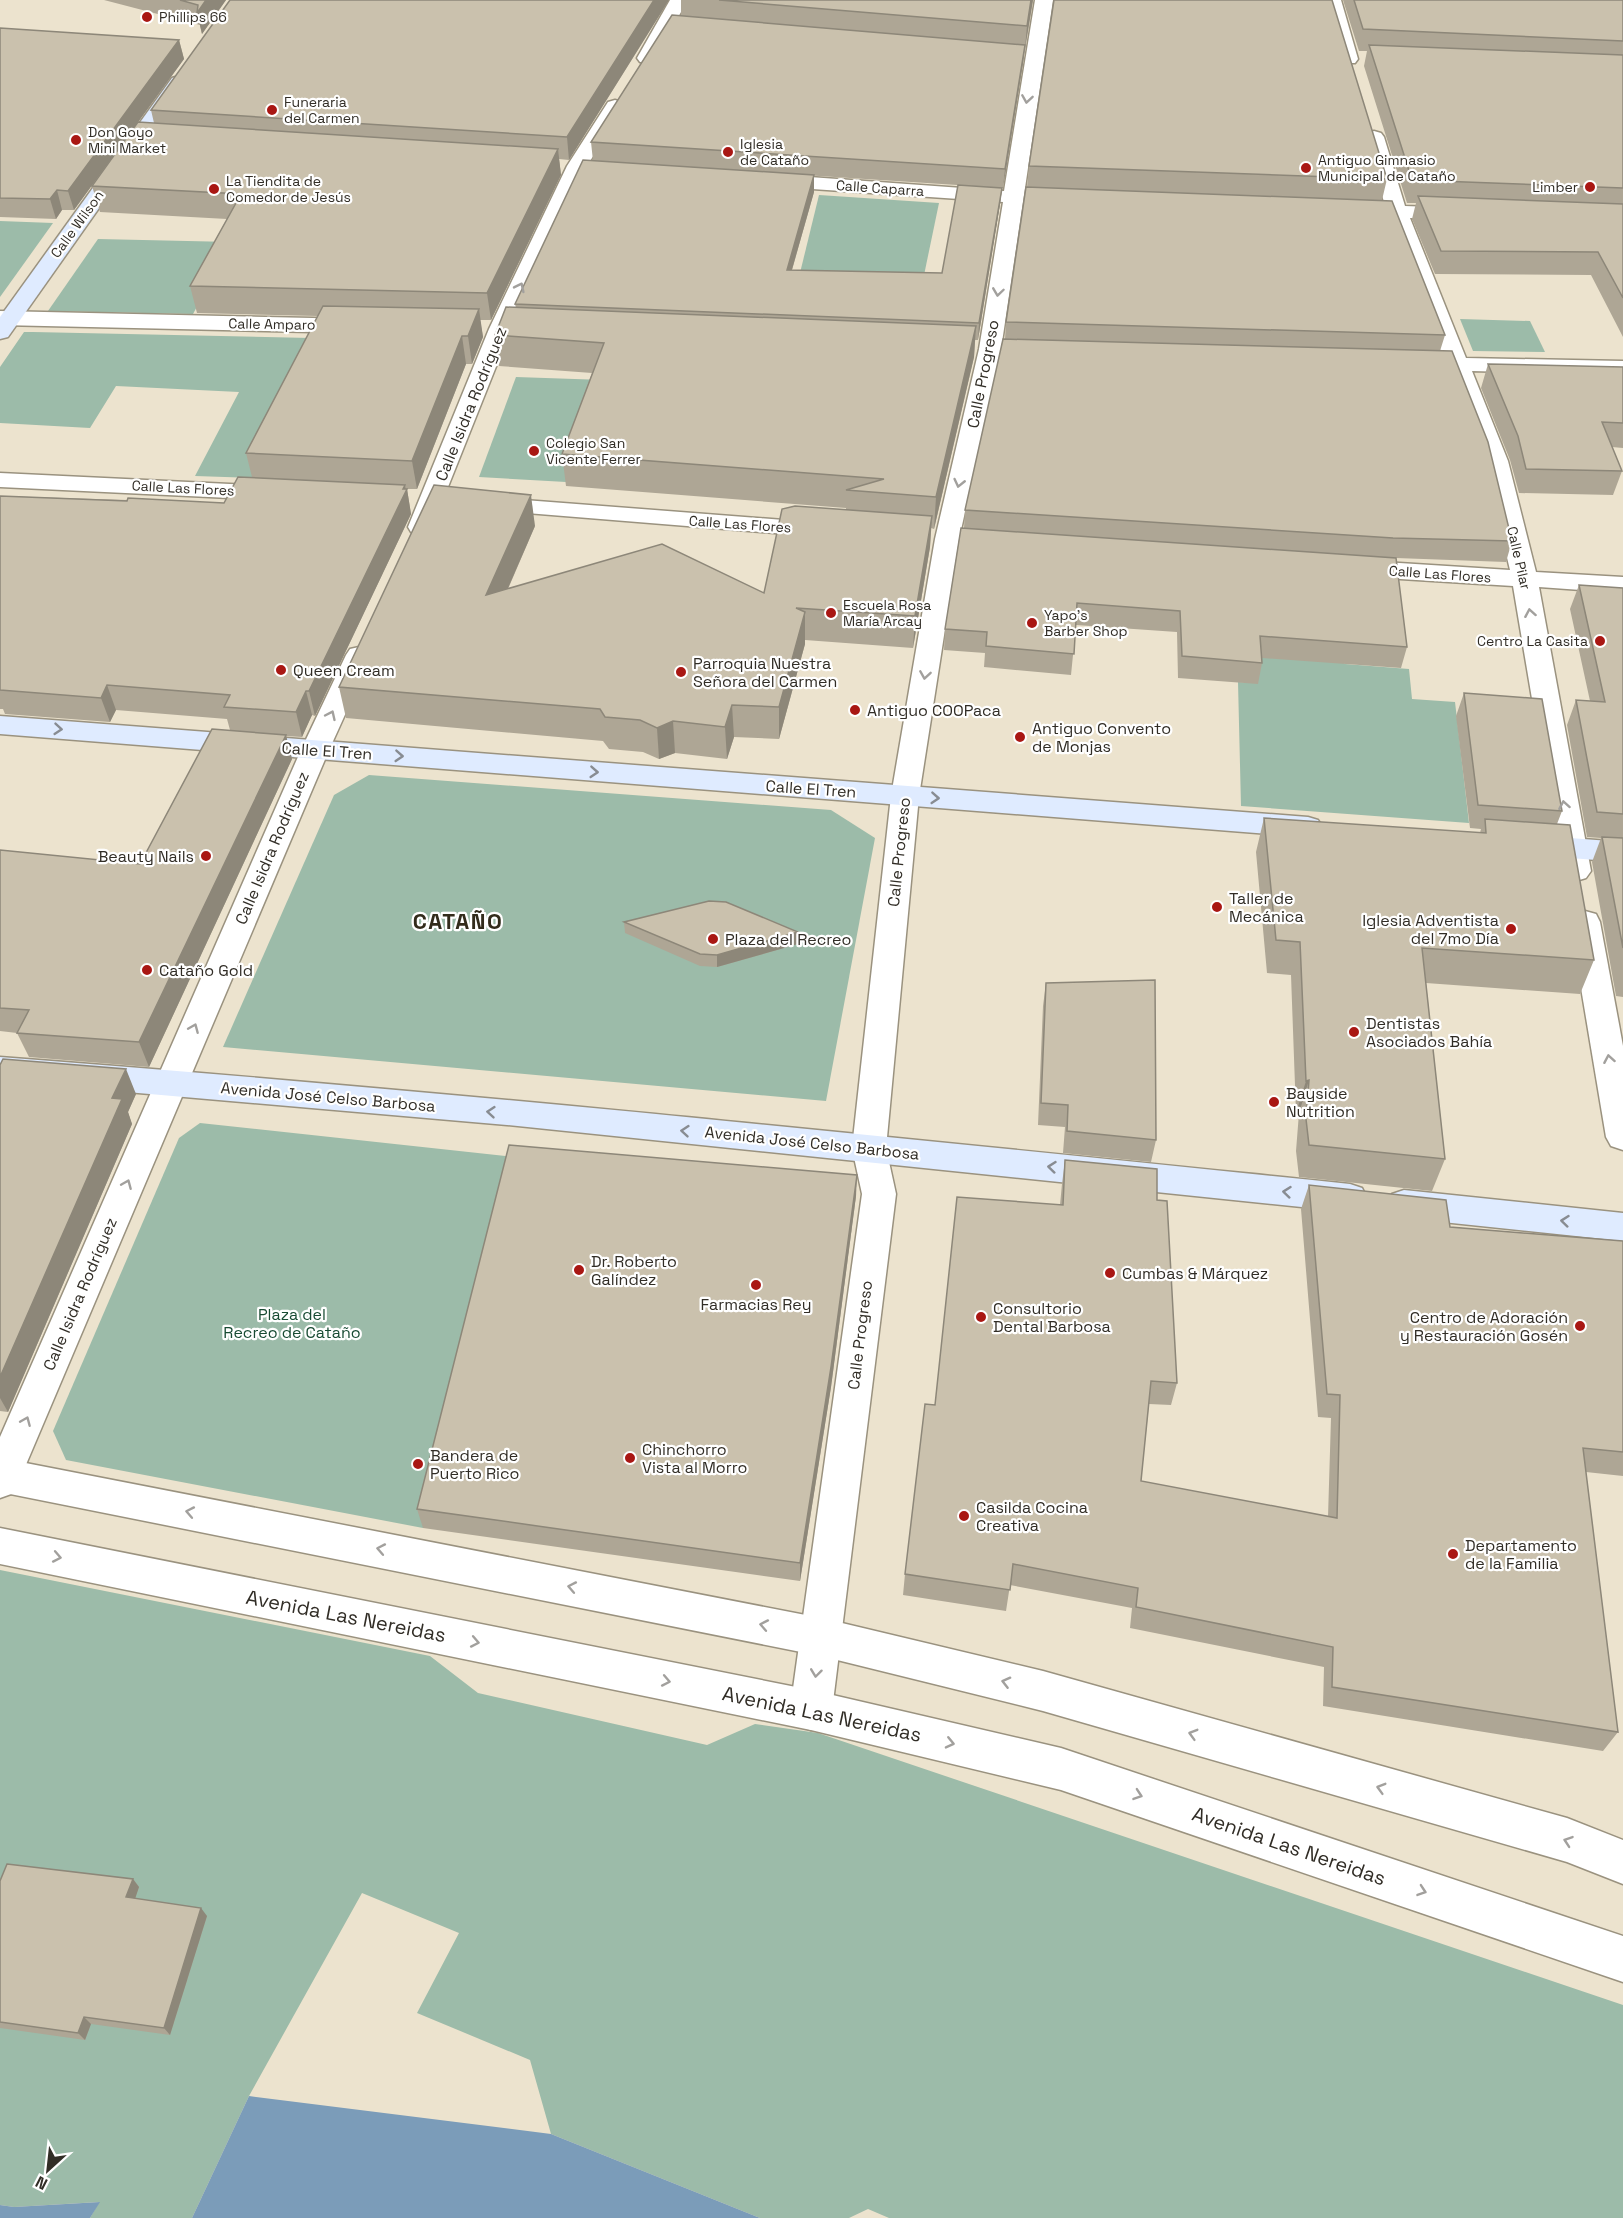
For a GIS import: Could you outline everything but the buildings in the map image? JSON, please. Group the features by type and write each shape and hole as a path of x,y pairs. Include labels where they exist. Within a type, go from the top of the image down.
{"main road":[{"name":"Calle Wilson","path":"3,323 194,62"},
{"name":"Calle El Tren","path":"0,725 1334,829"},
{"path":"1500,842 1623,852"},
{"name":"Avenida José Celso Barbosa","path":"0,1069 170,1082 869,1148 1623,1227"}],"street":[{"name":"Calle Isidra Rodríguez","path":"412,543 441,501 500,329 577,166 632,80 678,25 679,0"},
{"name":"Calle Progreso","path":"812,1710 879,1194 869,1148 905,796 946,539 1024,197 1023,55 1044,0"},
{"path":"1332,0 1358,58 1356,80"},
{"name":"Calle Pilar","path":"1366,113 1397,212 1496,461 1524,580 1623,1137"},
{"path":"138,139 160,140"},
{"name":"Calle Caparra","path":"754,179 1024,197"},
{"path":"1327,209 1480,215"},
{"name":"Calle Amparo","path":"3,323 380,327"},
{"path":"1388,362 1623,368"},
{"name":"Calle Las Flores","path":"0,480 292,494"},
{"name":"Calle Las Flores","path":"441,501 851,532"},
{"name":"Calle Las Flores","path":"1324,566 1623,585"},
{"name":"Calle Isidra Rodríguez","path":"1,1477 315,750 371,630"},
{"path":"1,1477 821,1636 1054,1694 1568,1840 1623,1862"},
{"name":"Avenida Las Nereidas","path":"0,1546 812,1710 1061,1769 1623,1959"}],"green space":[{"path":"819,195 939,203 923,280 800,273"},
{"path":"0,221 53,223 0,297"},
{"path":"98,239 232,242 193,314 48,311"},
{"path":"1460,319 1530,321 1545,352 1473,351"},
{"path":"24,332 356,339 255,478 195,476 239,392 116,386 90,428 0,423 0,367"},
{"name":"Colegio San Vicente Ferrer","path":"516,377 604,380 566,482 479,477"},
{"path":"1252,595 1345,664 1409,669 1412,699 1455,702 1469,823 1241,806 1238,682 1257,683"},
{"path":"369,775 831,810 875,838 826,1101 223,1047 334,795"},
{"name":"Plaza del Recreo de Cataño","path":"200,1123 515,1157 423,1528 66,1460 53,1431 179,1138"},
{"path":"0,1570 430,1656 478,1693 707,1745 755,1724 818,1733 1623,2005 1623,2218 889,2218 868,2209 849,2218 760,2218 551,2134 530,2060 417,2013 459,1933 362,1893 249,2096 192,2218 90,2218 99,2202 14,2207 0,2205"}],"water":[{"path":"249,2096 551,2134 760,2218 192,2218"},
{"path":"100,2202 90,2218 0,2218 0,2205 14,2207"}],"place":[{"name":"Phillips 66","path":"147,17"},
{"name":"Funeraria del Carmen","path":"272,110"},
{"name":"Don Goyo Mini Market","path":"76,140"},
{"name":"Iglesia de Cataño","path":"728,152"},
{"name":"Antiguo Gimnasio Municipal de Cataño","path":"1306,168"},
{"name":"Limber","path":"1590,187"},
{"name":"La Tiendita de Comedor de Jesús","path":"214,189"},
{"name":"Colegio San Vicente Ferrer","path":"534,451"},
{"name":"Escuela Rosa María Arcay","path":"831,613"},
{"name":"Yapo's Barber Shop","path":"1032,623"},
{"name":"Centro La Casita","path":"1600,641"},
{"name":"Queen Cream","path":"281,670"},
{"name":"Parroquia Nuestra Señora del Carmen","path":"681,672"},
{"name":"Antiguo COOPaca","path":"855,710"},
{"name":"Antiguo Convento de Monjas","path":"1020,737"},
{"name":"Beauty Nails","path":"206,856"},
{"name":"Taller de Mecánica","path":"1217,907"},
{"name":"Iglesia Adventista del 7mo Día","path":"1511,929"},
{"name":"Plaza del Recreo","path":"713,939"},
{"name":"Cataño Gold","path":"147,970"},
{"name":"Dentistas Asociados Bahía","path":"1354,1032"},
{"name":"Bayside Nutrition","path":"1274,1102"},
{"name":"Dr. Roberto Galíndez","path":"579,1270"},
{"name":"Cumbas & Márquez","path":"1110,1273"},
{"name":"Farmacias Rey","path":"756,1285"},
{"name":"Consultorio Dental Barbosa","path":"981,1317"},
{"name":"Centro de Adoración y Restauración Gosén","path":"1580,1326"},
{"name":"Chinchorro Vista al Morro","path":"630,1458"},
{"name":"Bandera de Puerto Rico","path":"418,1464"},
{"name":"Casilda Cocina Creativa","path":"964,1516"},
{"name":"Departamento de la Familia","path":"1453,1554"}],"district":[{"name":"CATAÑO","path":"458,921"}]}
